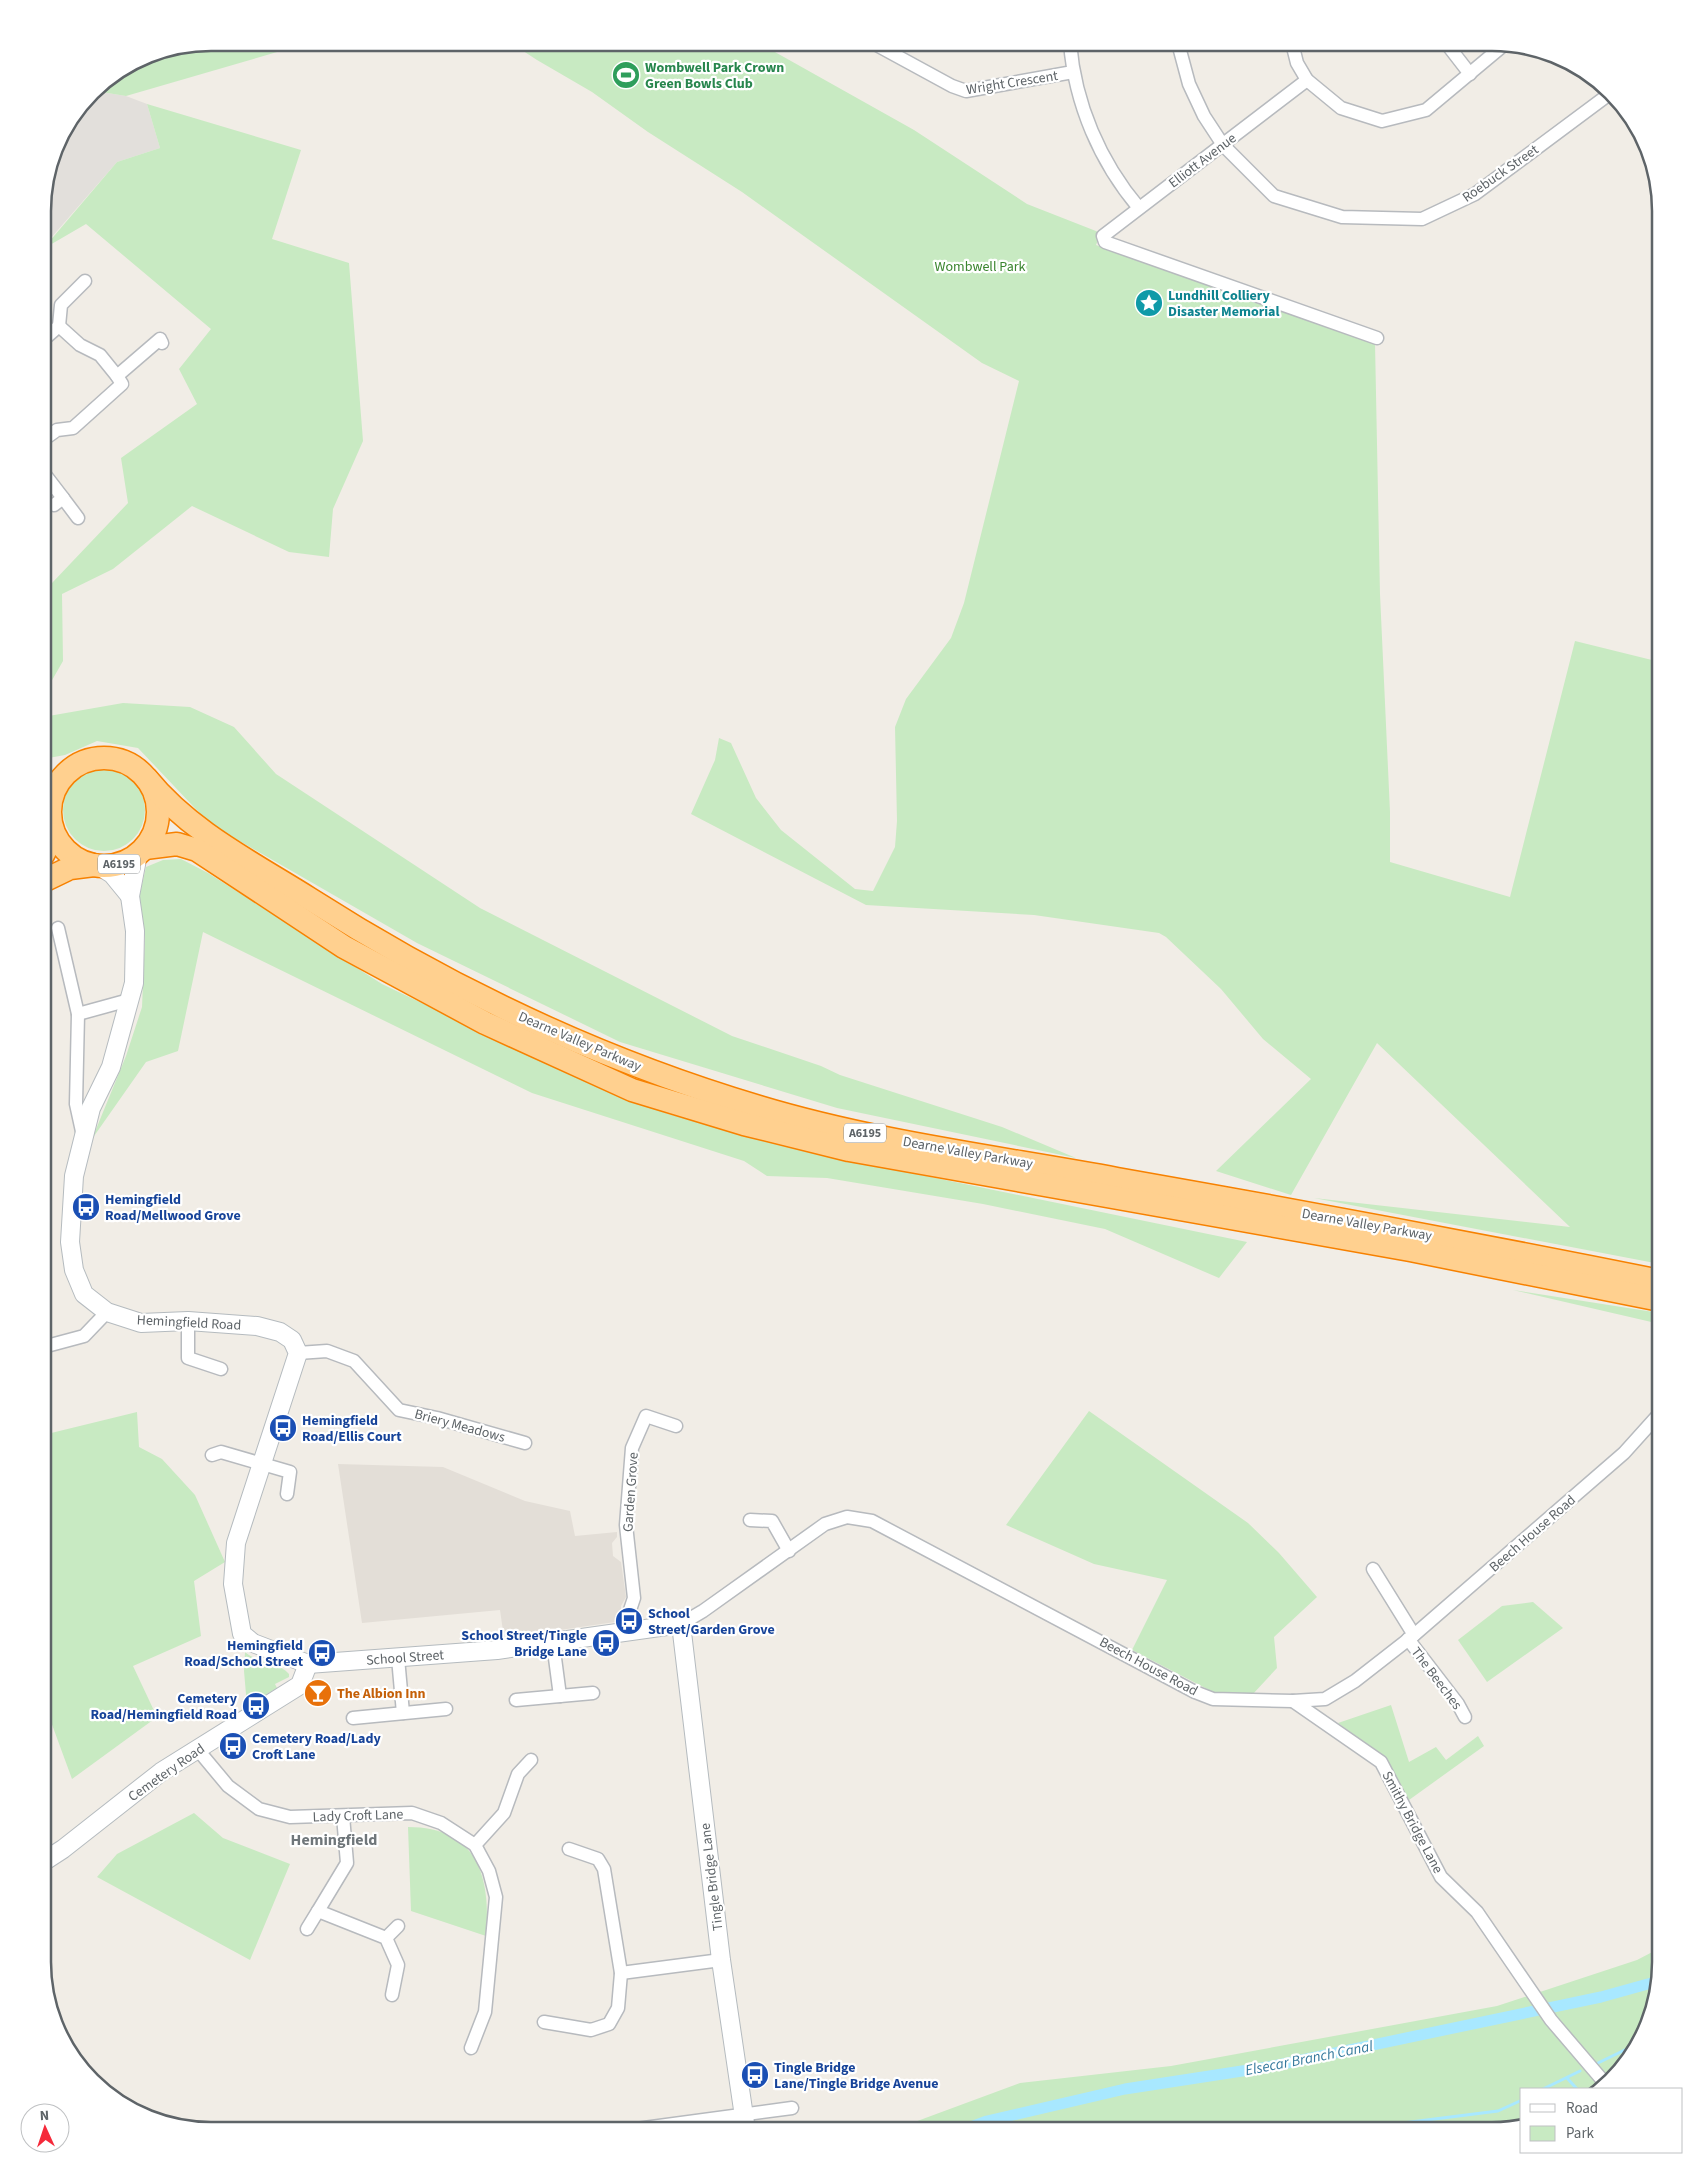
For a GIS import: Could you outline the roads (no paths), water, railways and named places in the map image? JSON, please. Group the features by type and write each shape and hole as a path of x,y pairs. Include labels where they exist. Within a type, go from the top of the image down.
{"highway":[{"name":"A6195","path":"52,782 76,766 101,758 127,763 147,780 157,802 158,814 152,838 142,851 120,864 70,868 52,876"},
{"name":"Dearne Valley Parkway","path":"147,780 180,814 200,829 358,930 505,1008 622,1060 742,1101 872,1135 1405,1230 1652,1279"},
{"name":"A6195","path":"52,827 70,854 97,866"},
{"name":"Dearne Valley Parkway","path":"142,851 177,844 197,850 344,947 485,1023 632,1090 744,1124 849,1150 1410,1250 1652,1298"}],"street":[{"name":"Wright Crescent","path":"889,52 952,86 966,91 1074,72"},
{"path":"1071,52 1074,72 1088,120 1108,167 1139,208"},
{"name":"Roebuck Street","path":"1180,52 1189,84 1204,116 1223,145 1274,196 1342,217 1422,219 1474,194 1605,98"},
{"path":"1294,52 1297,63 1307,80 1341,108 1382,121 1426,110 1496,52"},
{"path":"1453,52 1470,74"},
{"name":"Elliott Avenue","path":"1307,80 1103,236 1105,242 1377,338"},
{"path":"52,333 60,326 61,305 85,281"},
{"path":"52,433 56,430 73,428 122,384 100,355 80,345 60,326"},
{"path":"117,376 160,339 162,343"},
{"path":"52,490 58,502 78,518"},
{"name":"Hemingfield Road","path":"142,851 130,896 134,931 134,983 111,1067 91,1108 82,1136 74,1176 70,1242 73,1261 84,1294 107,1312 141,1323 188,1321 257,1326 280,1332 292,1340 298,1353"},
{"path":"97,866 112,874 130,896"},
{"name":"Hemingfield Road","path":"58,928 78,1014 76,1104 82,1136"},
{"path":"78,1014 129,1000"},
{"path":"51,1345 84,1336 107,1312"},
{"path":"188,1321 188,1358 221,1369"},
{"name":"Briery Meadows","path":"298,1353 327,1351 354,1361 399,1410 438,1418 525,1443"},
{"path":"298,1353 263,1465 236,1542 233,1584 242,1634 253,1643 308,1664"},
{"name":"Garden Grove","path":"632,1630 630,1610 634,1598 626,1525 632,1448 646,1416 676,1426"},
{"name":"Beech House Road","path":"681,1624 703,1611 825,1524 847,1518 872,1521 1195,1692 1213,1699 1294,1701 1325,1699 1355,1681 1411,1637 1624,1453 1652,1422"},
{"path":"212,1455 221,1452 290,1472 287,1494"},
{"path":"750,1520 772,1521 789,1551"},
{"name":"The Beeches","path":"1373,1569 1411,1637 1466,1717"},
{"name":"School Street","path":"308,1664 398,1658 553,1643 681,1624"},
{"name":"Tingle Bridge Lane","path":"681,1624 721,1960 744,2122"},
{"path":"553,1643 560,1696"},
{"path":"398,1658 404,1713"},
{"name":"Cemetery Road","path":"51,1856 161,1772 300,1685 308,1664"},
{"path":"516,1700 593,1693"},
{"name":"Smithy Bridge Lane","path":"1294,1701 1381,1762 1440,1877 1477,1912 1551,2020 1601,2078"},
{"path":"353,1718 446,1709"},
{"name":"Lady Croft Lane","path":"198,1750 228,1786 259,1809 290,1817 412,1814 441,1822 475,1845 489,1871 496,1897 485,2012 471,2048"},
{"path":"475,1845 504,1813 518,1774 531,1760"},
{"path":"307,1930 347,1863 343,1816"},
{"path":"544,2022 591,2030 609,2024 618,2008 621,1973 604,1869 598,1859 569,1849"},
{"path":"318,1911 386,1938 395,1953 399,1971 392,1995"},
{"path":"386,1938 398,1926"},
{"path":"621,1973 721,1960"},
{"path":"747,2122 792,2108"}],"waterway":[{"name":"Elsecar Branch Canal","path":"984,2122 1125,2089 1268,2067 1601,1997 1650,1983"},
{"path":"1598,2063 1626,2049"},
{"path":"1545,2088 1580,2071"},
{"path":"1567,2078 1576,2088"},
{"path":"1411,2122 1498,2111 1520,2101"}],"place":[{"name":"Wombwell Park Crown Green Bowls Club","path":"626,75"},
{"name":"Lundhill Colliery Disaster Memorial","path":"1149,303"},
{"name":"Hemingfield Road/Mellwood Grove","path":"86,1207"},
{"name":"Hemingfield Road/Ellis Court","path":"283,1428"},
{"name":"School Street/Garden Grove","path":"629,1621"},
{"name":"School Street/Tingle Bridge Lane","path":"606,1643"},
{"name":"Hemingfield Road/School Street","path":"322,1653"},
{"name":"The Albion Inn","path":"318,1693"},
{"name":"Cemetery Road/Hemingfield Road","path":"256,1706"},
{"name":"Cemetery Road/Lady Croft Lane","path":"233,1746"},
{"name":"Tingle Bridge Lane/Tingle Bridge Avenue","path":"755,2075"}],"district":[{"name":"Hemingfield","path":"334,1839"}],"park label":[{"name":"Wombwell Park","path":"980,266"}]}
